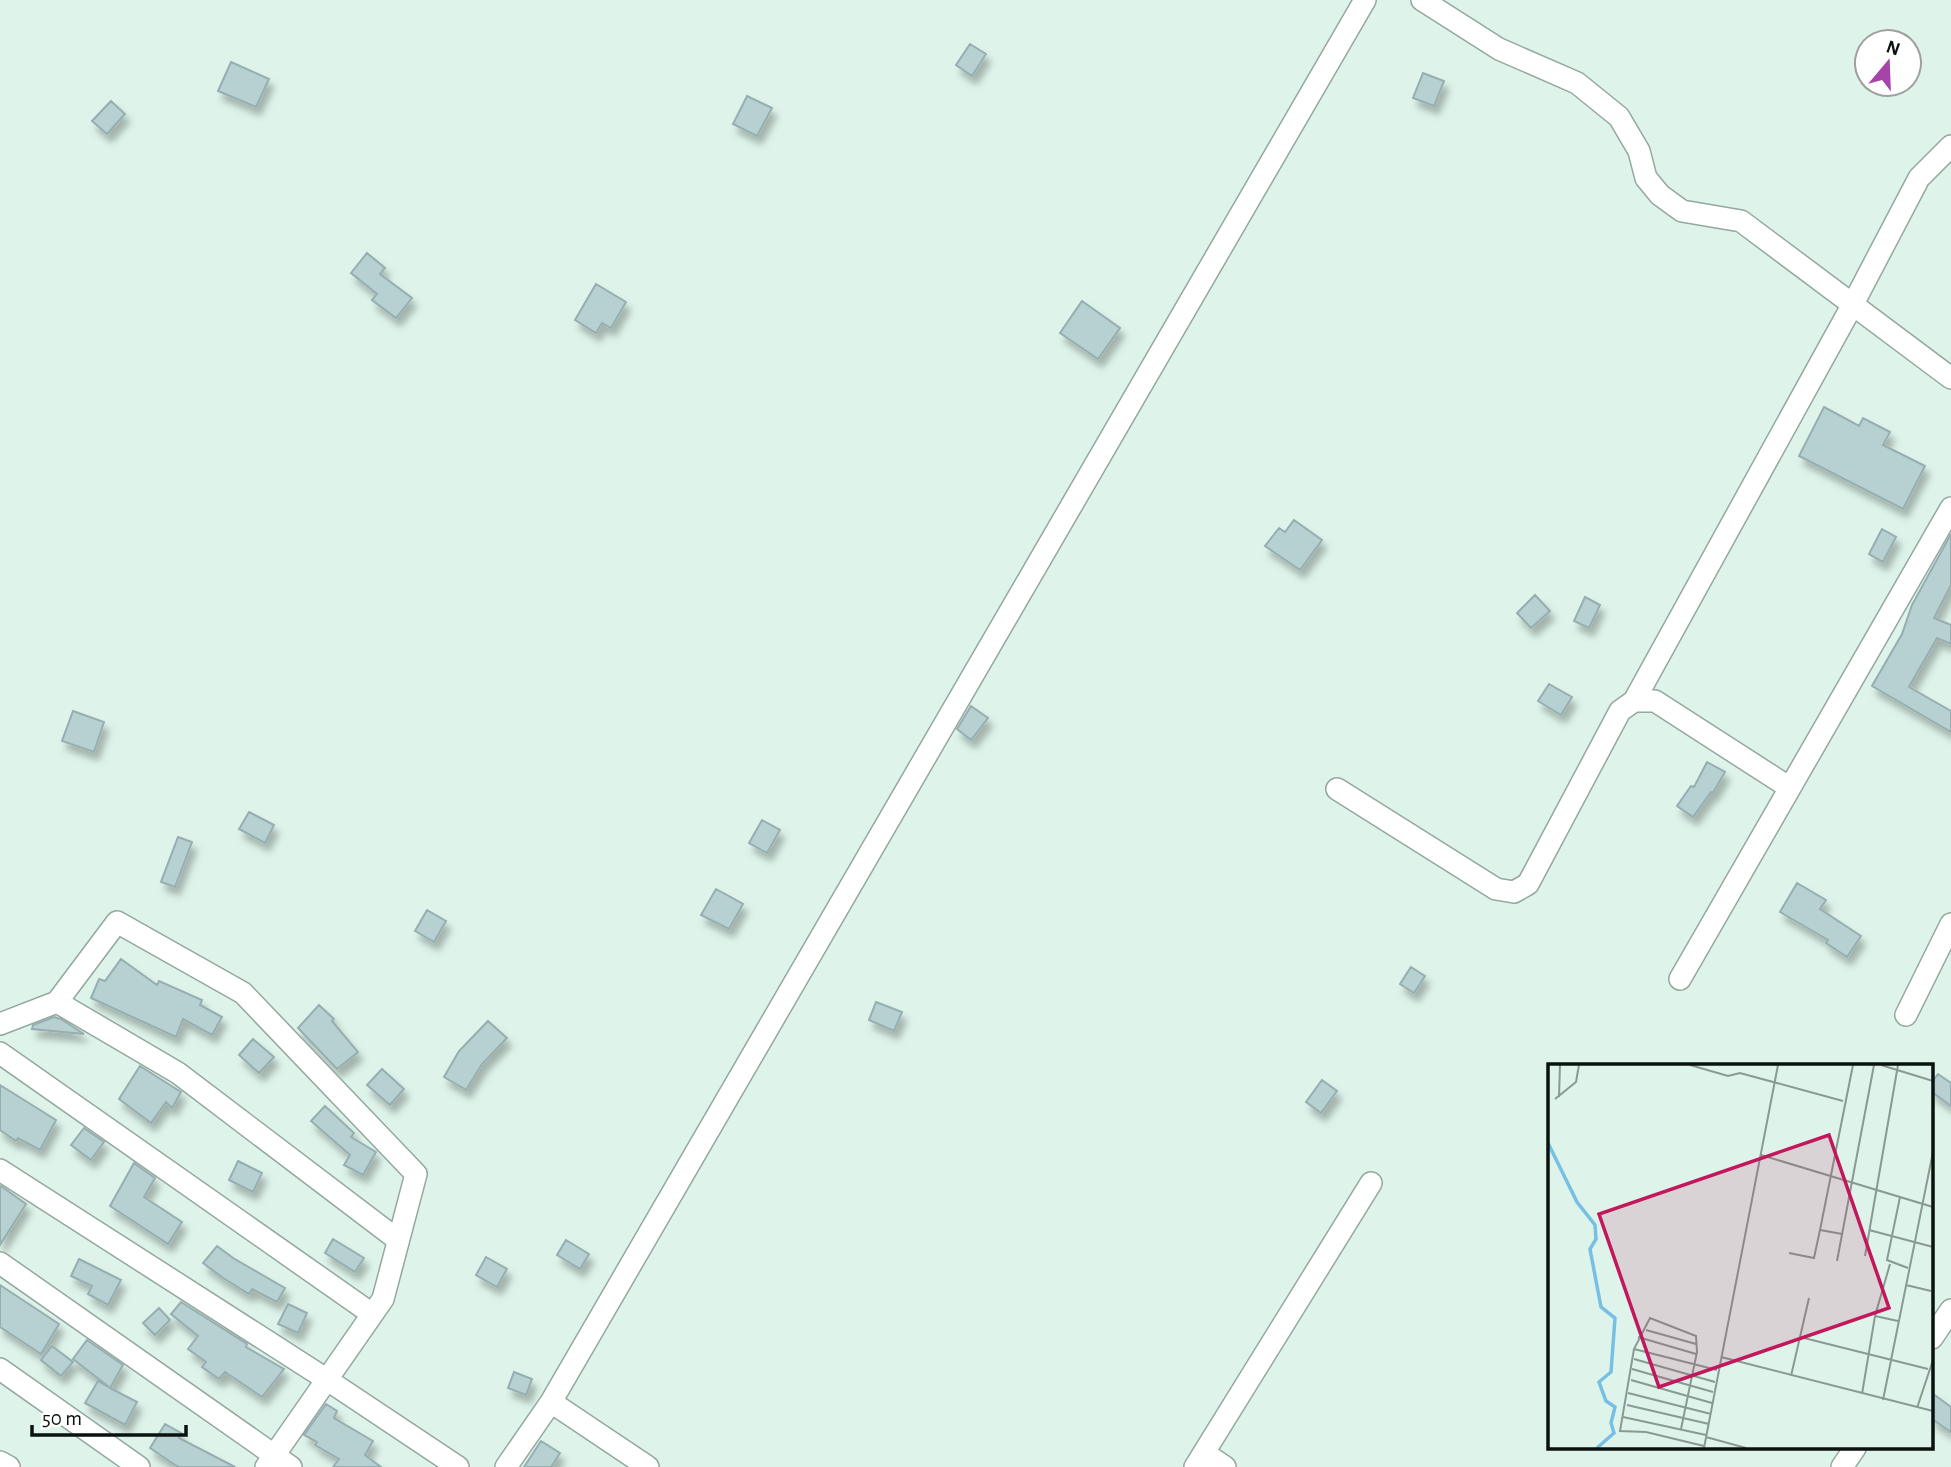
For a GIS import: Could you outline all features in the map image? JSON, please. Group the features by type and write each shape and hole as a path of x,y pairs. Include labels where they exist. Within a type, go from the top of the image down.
{"street":[{"path":"506,1467 551,1402 1365,0"},
{"path":"1422,0 1499,49 1577,83 1619,117 1639,152 1646,178 1660,195 1682,211 1741,221 1951,378"},
{"path":"1337,789 1496,889 1514,892 1528,884 1620,711 1634,701 1853,304 1919,178 1951,146"},
{"path":"1680,979 1951,508"},
{"path":"1634,701 1655,701 1790,788"},
{"path":"0,1024 57,1002 117,922 243,993 416,1174 383,1299 270,1461"},
{"path":"1906,1015 1951,924"},
{"path":"57,1002 178,1073 398,1240"},
{"path":"0,1053 372,1314"},
{"path":"0,1170 458,1467"},
{"path":"1224,1467 1200,1460 1371,1183"},
{"path":"0,1264 270,1461 291,1467"},
{"path":"1934,1335 1951,1310"},
{"path":"0,1369 139,1467"},
{"path":"551,1402 648,1467"},
{"path":"1842,1467 1854,1450"},
{"path":"0,1462 9,1467"}],"building":[{"path":"970,44 986,54 972,76 956,65"},
{"path":"231,62 269,79 256,107 218,91"},
{"path":"1423,73 1444,81 1434,106 1413,98"},
{"path":"747,96 772,108 757,136 733,124"},
{"path":"111,101 125,114 107,134 92,121"},
{"path":"367,253 385,268 380,274 412,298 396,318 372,300 377,294 351,273"},
{"path":"596,284 626,302 611,328 602,323 596,333 575,320"},
{"path":"1082,301 1120,328 1098,359 1060,333"},
{"path":"1824,407 1859,426 1863,418 1890,432 1883,445 1925,466 1903,509 1799,456"},
{"path":"1294,520 1322,540 1300,570 1265,546 1279,528 1285,532"},
{"path":"1882,529 1896,537 1883,562 1869,554"},
{"path":"1951,534 1951,585 1934,618 1951,625 1951,644 1937,638 1909,687 1951,711 1951,732 1872,686 1902,634 1912,605"},
{"path":"1535,595 1550,611 1531,628 1517,613"},
{"path":"1585,597 1600,605 1589,628 1574,621"},
{"path":"1549,684 1572,697 1561,715 1538,701"},
{"path":"971,706 988,718 971,740 957,729"},
{"path":"73,711 104,722 94,752 62,741"},
{"path":"1707,762 1725,772 1713,793 1711,792 1693,817 1677,806 1691,786 1694,787"},
{"path":"249,812 274,825 265,843 239,829"},
{"path":"762,820 780,830 767,853 749,843"},
{"path":"178,837 192,842 175,887 161,882"},
{"path":"1797,883 1826,900 1820,909 1861,936 1847,957 1826,943 1828,940 1780,912"},
{"path":"716,889 743,904 729,929 701,915"},
{"path":"427,910 446,921 434,942 415,931"},
{"path":"121,959 157,985 159,981 202,1000 200,1005 222,1017 212,1035 183,1019 176,1037 91,998 99,979 105,981"},
{"path":"1411,967 1425,976 1414,993 1400,984"},
{"path":"876,1002 902,1012 894,1031 869,1020"},
{"path":"319,1005 334,1019 332,1021 358,1052 337,1069 298,1028"},
{"path":"54,1017 84,1034 32,1029 33,1025"},
{"path":"488,1021 507,1038 482,1064 466,1090 444,1077 459,1051"},
{"path":"253,1039 274,1057 259,1073 239,1055"},
{"path":"140,1066 181,1092 172,1108 166,1102 151,1123 119,1099"},
{"path":"382,1069 404,1089 390,1105 367,1085"},
{"path":"1938,1074 1951,1083 1951,1106 1934,1093 1934,1079"},
{"path":"1322,1080 1337,1091 1321,1113 1306,1102"},
{"path":"0,1085 56,1120 40,1150 18,1138 16,1141 0,1130"},
{"path":"325,1106 354,1133 351,1137 376,1152 363,1175 344,1165 350,1155 311,1121"},
{"path":"84,1128 104,1142 91,1160 71,1145"},
{"path":"238,1161 262,1173 253,1192 229,1180"},
{"path":"134,1163 155,1178 144,1197 182,1222 168,1244 110,1206"},
{"path":"0,1187 26,1204 0,1245"},
{"path":"333,1239 364,1258 355,1272 325,1253"},
{"path":"566,1240 589,1254 580,1269 557,1255"},
{"path":"217,1246 285,1288 277,1302 252,1289 249,1294 203,1263"},
{"path":"486,1257 507,1269 497,1287 476,1275"},
{"path":"79,1259 121,1280 108,1305 88,1294 92,1286 71,1276"},
{"path":"0,1285 59,1324 41,1354 0,1327"},
{"path":"181,1302 247,1344 246,1347 284,1369 262,1397 225,1372 219,1379 202,1367 206,1362 188,1349 198,1336 171,1314"},
{"path":"288,1304 307,1313 298,1333 278,1324"},
{"path":"159,1308 170,1320 155,1335 143,1323"},
{"path":"87,1340 123,1365 110,1388 137,1402 125,1425 85,1403 98,1381 109,1387 73,1359"},
{"path":"52,1346 73,1362 61,1376 41,1360"},
{"path":"514,1372 532,1379 526,1395 508,1388"},
{"path":"1934,1394 1951,1407 1951,1432 1934,1420"},
{"path":"326,1404 337,1411 334,1418 373,1441 365,1455 381,1467 333,1467 339,1459 304,1435"},
{"path":"165,1424 181,1433 179,1438 235,1467 179,1467 172,1463 150,1448"},
{"path":"541,1441 560,1453 551,1467 524,1467"}]}
